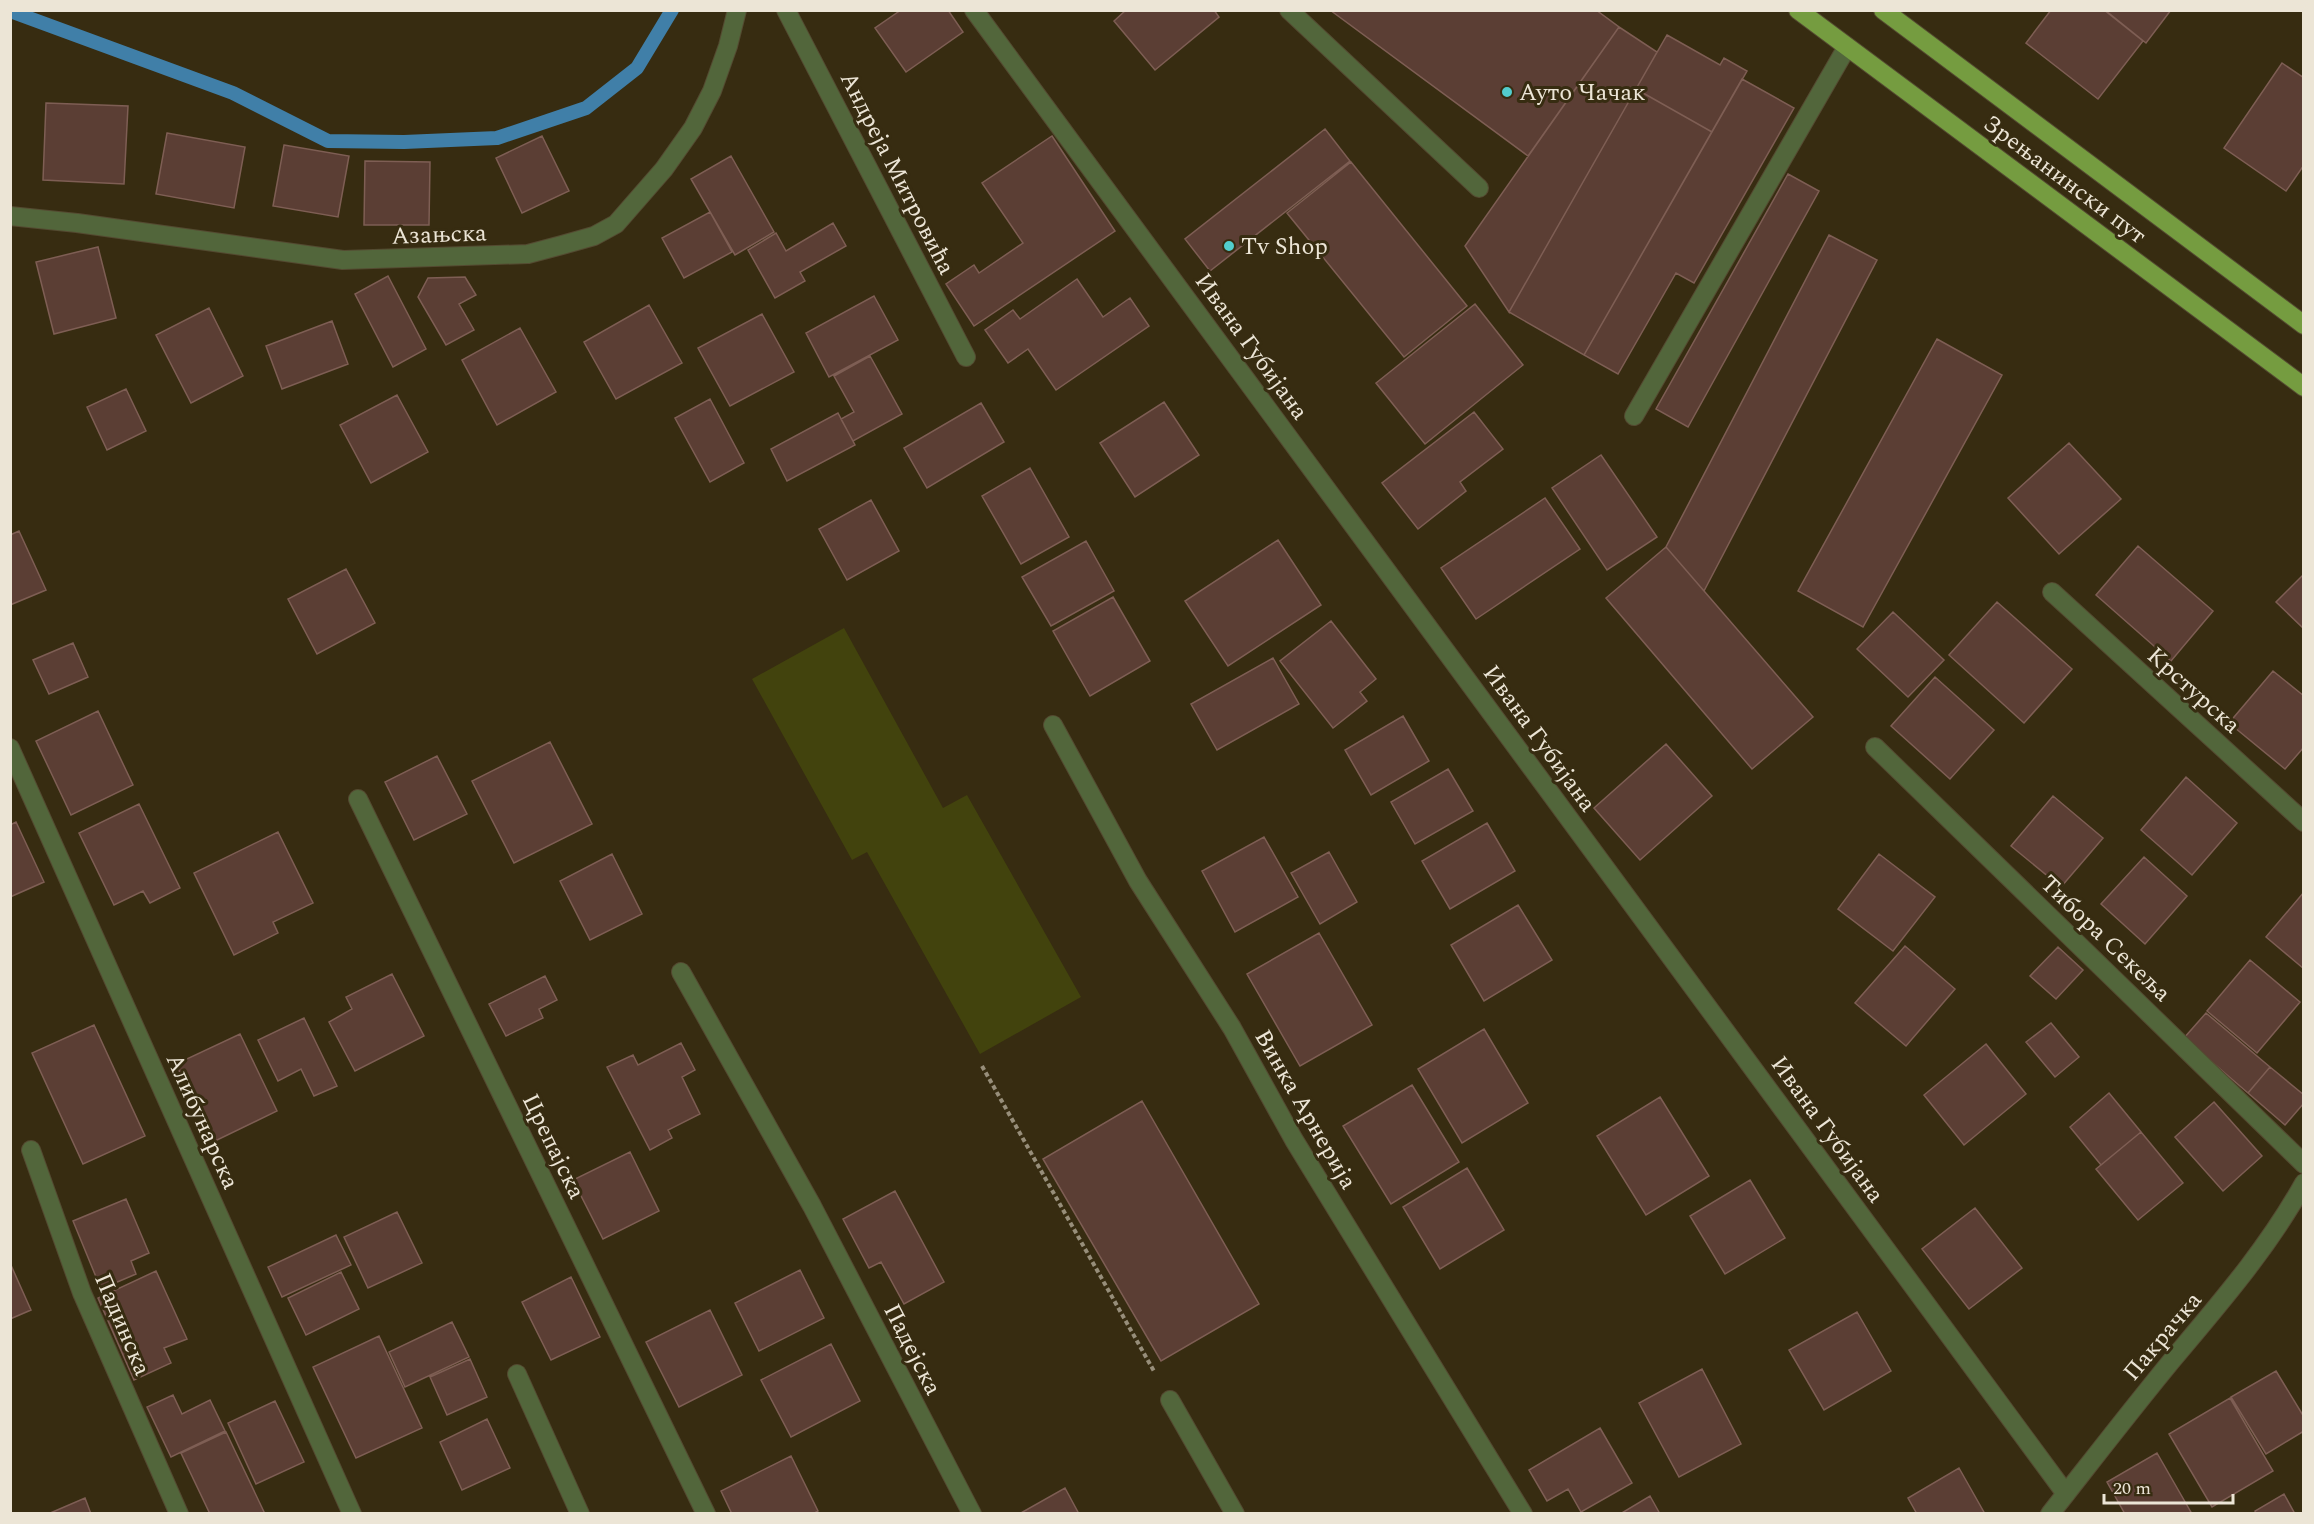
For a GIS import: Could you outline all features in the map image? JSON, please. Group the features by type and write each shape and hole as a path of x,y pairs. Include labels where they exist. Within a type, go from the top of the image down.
{"main road":[{"name":"Зрењанински пут","path":"1798,10 2304,387"},
{"name":"Зрењанински пут","path":"1882,10 2304,324"}],"street":[{"name":"Азањска","path":"10,216 77,223 343,260 528,255 594,236 616,224 664,169 693,128 712,92 728,46 737,10"},
{"name":"Андреја Митровића","path":"786,10 966,357"},
{"name":"Ивана Губијана","path":"974,10 2066,1494"},
{"path":"1289,10 1479,188"},
{"path":"1634,416 1847,46"},
{"name":"Крстурска","path":"2052,592 2304,822"},
{"name":"Винка Арнерија","path":"1053,724 1138,881 1232,1028 1294,1140 1523,1514"},
{"name":"Тибора Секеља","path":"1875,747 2304,1164"},
{"name":"Алибунарска","path":"10,748 352,1514"},
{"name":"Црепајска","path":"358,799 706,1514"},
{"name":"Падејска","path":"681,972 812,1206 972,1514"},
{"name":"Падинска","path":"31,1150 82,1293 179,1514"},
{"name":"Пакрачка","path":"2050,1514 2171,1361 2233,1288 2288,1211 2304,1183"},
{"path":"517,1374 580,1514"},
{"path":"1170,1400 1235,1514"}],"path":[{"path":"982,1066 1170,1400"}],"shaded area":[{"path":"844,628 943,808 967,795 1081,997 980,1054 867,852 852,860 752,679"}],"building":[{"path":"901,10 948,10 963,32 906,72 875,28"},
{"path":"1126,10 1214,10 1219,17 1155,70 1114,21"},
{"name":"Ауто Чачак","path":"1330,10 1596,10 1619,27 1528,156"},
{"path":"2051,10 2104,10 2143,41 2098,99 2026,43"},
{"path":"2105,10 2171,10 2146,43"},
{"path":"1619,27 1657,52 1509,312 1465,246"},
{"path":"1667,35 1720,65 1724,58 1747,71 1712,132 1636,89"},
{"path":"2282,63 2304,78 2304,165 2286,191 2224,148"},
{"path":"1742,79 1794,108 1694,283 1676,273 1618,374 1584,355"},
{"path":"1636,89 1712,132 1584,355 1509,312"},
{"path":"46,103 128,106 124,184 43,180"},
{"path":"1325,129 1350,161 1210,271 1185,239"},
{"path":"167,133 245,147 234,208 156,194"},
{"path":"542,136 569,191 522,213 496,158"},
{"path":"1052,136 1115,231 974,326 946,284 974,265 979,273 1023,243 982,183"},
{"path":"284,145 349,156 338,217 273,206"},
{"path":"731,156 774,232 735,255 691,179"},
{"path":"365,161 430,162 429,225 364,225"},
{"path":"1351,162 1467,306 1404,357 1287,213"},
{"path":"1788,174 1819,191 1688,427 1656,409"},
{"path":"710,212 732,252 684,278 662,238"},
{"path":"833,223 846,246 800,272 805,281 775,298 748,250 776,233 786,251"},
{"path":"1829,235 1877,260 1704,591 1666,547"},
{"path":"98,247 116,318 54,334 36,262"},
{"path":"388,276 426,349 393,367 355,294"},
{"path":"465,277 476,295 459,304 474,330 446,345 418,297 428,278"},
{"path":"1077,279 1103,317 1130,298 1149,326 1056,390 1028,349 1008,363 985,330 1013,310 1020,319"},
{"path":"874,296 898,340 829,377 806,333"},
{"path":"1475,304 1523,365 1425,444 1376,383"},
{"path":"649,305 682,363 616,399 584,342"},
{"path":"209,308 243,376 191,403 156,335"},
{"path":"762,314 794,372 730,406 698,348"},
{"path":"332,321 348,364 282,389 266,346"},
{"path":"520,328 556,392 497,425 462,360"},
{"path":"1937,339 2002,375 1863,627 1798,591"},
{"path":"870,356 902,414 853,441 841,419 854,412 834,376"},
{"path":"126,389 146,431 107,450 87,407"},
{"path":"397,395 428,452 371,483 340,425"},
{"path":"710,399 744,463 710,482 675,418"},
{"path":"1164,402 1199,455 1135,497 1100,443"},
{"path":"981,403 1004,442 927,488 904,448"},
{"path":"1474,412 1503,449 1460,482 1466,491 1418,529 1382,483"},
{"path":"838,413 855,445 787,481 771,449"},
{"path":"2069,443 2121,499 2059,554 2008,498"},
{"path":"1601,455 1657,537 1607,570 1552,488"},
{"path":"1030,468 1069,537 1021,564 982,496"},
{"path":"1545,498 1580,549 1476,619 1441,568"},
{"path":"871,500 899,551 847,580 819,529"},
{"path":"19,531 46,590 10,605 10,535"},
{"path":"1278,540 1321,605 1228,666 1185,601"},
{"path":"1086,541 1114,591 1051,626 1022,577"},
{"path":"2138,546 2213,611 2171,661 2096,595"},
{"path":"1666,547 1813,717 1752,769 1606,598"},
{"path":"346,569 375,623 317,654 288,599"},
{"path":"2304,574 2304,629 2276,602"},
{"path":"1113,597 1150,661 1090,696 1053,631"},
{"path":"1997,602 2072,669 2024,723 1949,655"},
{"path":"1893,612 1944,660 1908,697 1857,649"},
{"path":"1331,621 1376,679 1360,692 1367,701 1333,728 1280,661"},
{"path":"73,643 88,677 49,694 33,660"},
{"path":"1273,658 1299,704 1217,750 1191,704"},
{"path":"2273,671 2304,696 2304,747 2285,769 2229,723"},
{"path":"1935,677 1994,730 1950,779 1891,726"},
{"path":"98,711 133,785 71,815 36,741"},
{"path":"1403,716 1429,761 1371,795 1345,750"},
{"path":"550,742 592,824 514,863 472,781"},
{"path":"1666,744 1712,796 1640,860 1594,808"},
{"path":"437,756 467,814 414,840 385,782"},
{"path":"1448,769 1473,811 1415,844 1391,802"},
{"path":"2186,777 2237,823 2192,875 2141,830"},
{"path":"2053,796 2103,838 2061,887 2011,846"},
{"path":"139,804 180,888 150,903 143,891 114,905 79,833"},
{"path":"16,822 44,882 10,897 10,825"},
{"path":"1487,823 1515,871 1450,909 1422,861"},
{"path":"278,832 313,903 273,922 278,933 234,955 194,873"},
{"path":"1264,837 1298,897 1235,932 1202,871"},
{"path":"1329,852 1357,902 1320,924 1291,873"},
{"path":"612,854 642,914 590,940 560,881"},
{"path":"1879,854 1935,897 1893,951 1838,909"},
{"path":"2144,857 2187,896 2145,944 2101,904"},
{"path":"2304,892 2304,969 2266,937"},
{"path":"1518,905 1552,960 1484,1001 1451,945"},
{"path":"1319,933 1372,1025 1300,1066 1247,974"},
{"path":"1905,946 1955,989 1906,1046 1855,1003"},
{"path":"2058,947 2083,970 2056,999 2030,976"},
{"path":"2250,960 2300,1002 2257,1053 2207,1011"},
{"path":"392,974 424,1036 355,1071 329,1022 352,1009 346,997"},
{"path":"545,976 557,1000 539,1009 543,1018 506,1036 489,1004"},
{"path":"2206,1013 2270,1067 2248,1093 2184,1038"},
{"path":"304,1018 337,1086 314,1096 301,1069 278,1081 258,1040"},
{"path":"2051,1023 2079,1057 2055,1077 2026,1042"},
{"path":"94,1025 145,1136 83,1164 32,1053"},
{"path":"1484,1029 1528,1103 1462,1143 1418,1069"},
{"path":"240,1034 277,1111 213,1142 176,1064"},
{"path":"681,1043 695,1070 682,1077 700,1114 668,1130 672,1138 650,1150 607,1067 633,1055 638,1065"},
{"path":"1986,1044 2026,1094 1964,1145 1924,1095"},
{"path":"2270,1067 2304,1095 2304,1103 2285,1125 2248,1093"},
{"path":"1412,1085 1459,1162 1391,1204 1343,1126"},
{"path":"2109,1093 2141,1132 2101,1165 2070,1127"},
{"path":"1660,1097 1709,1176 1646,1215 1597,1136"},
{"path":"1142,1101 1259,1304 1161,1361 1043,1159"},
{"path":"2214,1102 2262,1156 2223,1191 2175,1137"},
{"path":"2141,1132 2183,1183 2138,1220 2096,1169"},
{"path":"630,1152 659,1211 603,1239 573,1180"},
{"path":"1467,1168 1504,1230 1440,1269 1403,1207"},
{"path":"1750,1180 1785,1238 1725,1274 1690,1216"},
{"path":"895,1191 944,1282 904,1304 881,1262 869,1268 843,1219"},
{"path":"126,1199 149,1253 131,1261 136,1274 101,1289 73,1221"},
{"path":"1975,1208 2022,1268 1969,1309 1922,1249"},
{"path":"397,1212 422,1263 368,1288 344,1237"},
{"path":"336,1235 351,1265 282,1297 268,1267"},
{"path":"10,1263 31,1310 10,1319"},
{"path":"800,1270 824,1318 759,1351 735,1303"},
{"path":"156,1271 187,1339 164,1348 171,1363 134,1380 98,1298"},
{"path":"341,1272 359,1309 306,1335 288,1298"},
{"path":"571,1277 600,1337 551,1360 522,1302"},
{"path":"710,1310 742,1375 679,1407 646,1342"},
{"path":"1857,1312 1891,1371 1824,1410 1789,1350"},
{"path":"452,1322 469,1357 405,1387 389,1352"},
{"path":"379,1336 422,1428 356,1458 313,1367"},
{"path":"831,1344 860,1401 791,1437 761,1380"},
{"path":"470,1359 487,1397 447,1415 430,1377"},
{"path":"1702,1369 1741,1444 1679,1477 1639,1403"},
{"path":"2276,1371 2304,1417 2304,1431 2266,1454 2231,1397"},
{"path":"173,1395 182,1414 210,1400 225,1431 171,1457 147,1407"},
{"path":"2230,1398 2273,1471 2212,1507 2169,1434"},
{"path":"275,1401 304,1462 256,1484 228,1423"},
{"path":"487,1419 510,1468 462,1490 440,1442"},
{"path":"1600,1428 1632,1483 1581,1512 1568,1489 1547,1501 1529,1470"},
{"path":"226,1432 265,1514 210,1514 181,1453"},
{"path":"2157,1453 2192,1514 2125,1514 2107,1482"},
{"path":"791,1456 818,1511 813,1514 732,1514 721,1491"},
{"path":"1959,1468 1985,1514 1917,1514 1908,1498"},
{"path":"1065,1488 1079,1514 1019,1514"},
{"path":"2284,1494 2295,1514 2256,1514 2255,1511"},
{"path":"1650,1496 1660,1514 1620,1514"},
{"path":"85,1498 91,1514 48,1514"}],"waterway":[{"path":"10,11 233,93 328,141 404,142 497,138 586,108 637,68 672,10"}],"place":[{"name":"Ауто Чачак","path":"1507,92"},
{"name":"Tv Shop","path":"1229,246"}]}
